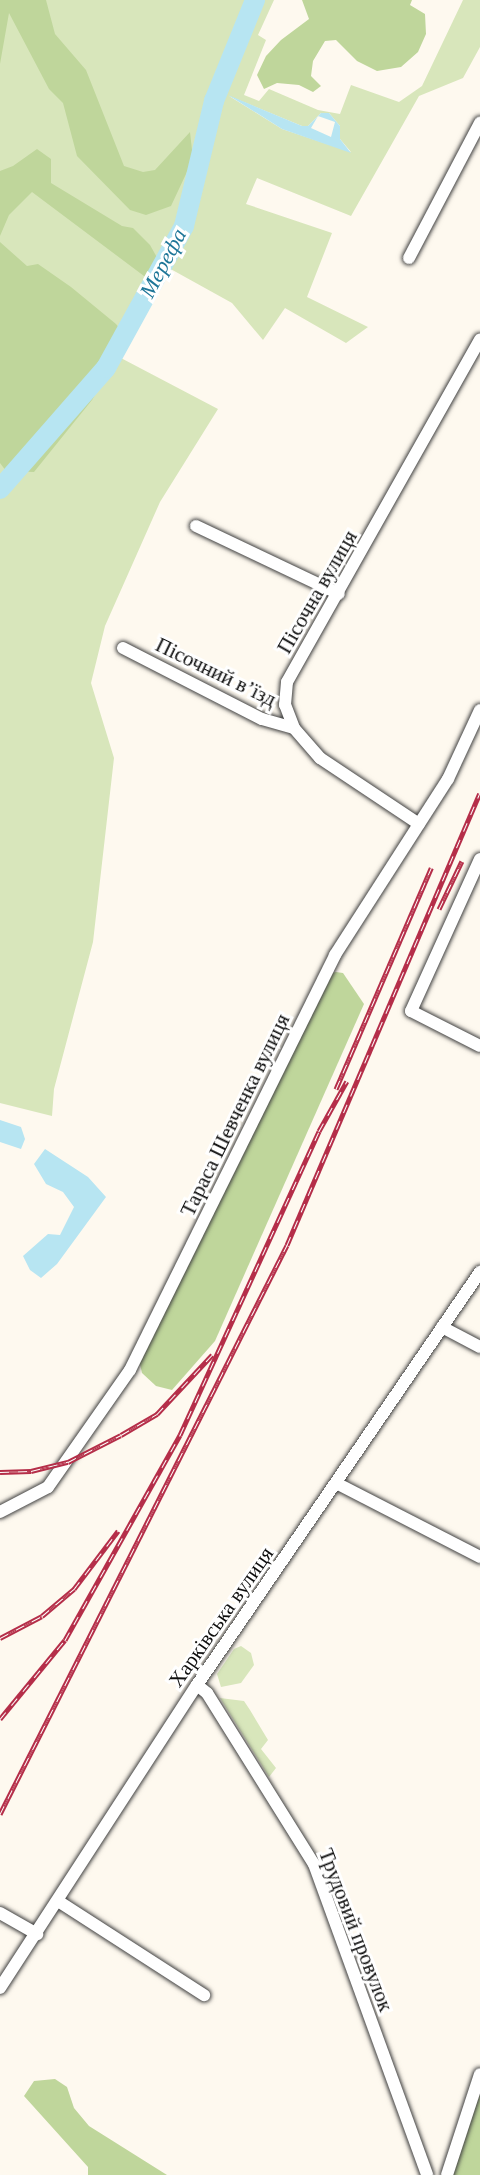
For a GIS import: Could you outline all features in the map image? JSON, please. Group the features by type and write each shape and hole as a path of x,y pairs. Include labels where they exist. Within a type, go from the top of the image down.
{"street":[{"path":"409,258 478,130"},
{"name":"Пісочна вулиця","path":"419,824 320,758 294,728 285,705 287,682 339,594 480,340"},
{"path":"196,526 339,594"},
{"name":"Пісочний в’їзд","path":"123,648 262,719 294,728"},
{"name":"Тараса Шевченка вулиця","path":"0,1512 48,1487 130,1370 335,955 448,779 480,710"},
{"path":"480,860 411,1011 480,1046"},
{"name":"Харківська вулиця","path":"0,1988 197,1685 338,1484 480,1272"},
{"path":"442,1327 480,1347"},
{"path":"338,1484 480,1557"},
{"name":"Трудовий провулок","path":"197,1685 207,1693 314,1864 427,2175"},
{"path":"58,1901 204,1995"},
{"path":"0,1913 37,1934"},
{"path":"447,2175 480,2073"}],"green space":[{"path":"0,0 274,0 258,35 266,40 244,95 259,101 269,89 318,110 340,114 351,85 399,102 422,86 463,0 480,0 480,47 463,78 419,96 351,216 257,178 246,204 332,233 307,297 368,327 346,343 285,308 263,340 232,303 167,267 119,357 218,409 160,502 105,626 91,683 114,758 93,942 54,1089 52,1116 0,1103","holes":["229,96 302,126 308,126 321,113 329,113 340,126 340,139 351,152 282,129"]},
{"path":"0,0 46,0 55,34 86,70 124,166 143,172 155,170 190,132 193,159 171,206 146,215 130,210 77,156 63,103 49,89 9,13 0,64"},
{"path":"302,0 412,0 410,5 425,14 426,34 418,52 401,67 377,71 357,61 336,40 325,41 313,61 311,76 321,86 313,92 299,85 277,83 264,89 257,75 266,56 281,40 309,19"},
{"path":"37,149 51,159 51,183 122,226 133,228 150,245 159,261 148,279 32,192 9,215 0,236 0,171 13,166"},
{"path":"0,242 27,266 38,264 71,287 116,324 128,339 92,400 34,472 6,471 0,463"},
{"path":"343,973 364,1004 215,1341 172,1390 156,1386 142,1373 139,1360 327,974"},
{"path":"241,1646 251,1653 254,1665 241,1683 221,1687 217,1674 234,1649"},
{"path":"220,1698 244,1701 250,1710 268,1740 261,1749 276,1768 269,1777"},
{"path":"55,2079 67,2087 74,2108 89,2126 167,2175 88,2175 88,2167 24,2096 34,2081"},
{"path":"480,2094 480,2175 451,2175"}],"water":[{"path":"228,95 302,126 308,126 318,116 321,113 329,113 340,126 340,139 351,153 282,129","holes":["318,116 335,122 331,137 311,128"]},
{"path":"0,1120 21,1127 25,1139 21,1149 0,1142"},
{"path":"45,1149 88,1177 106,1197 57,1264 41,1278 30,1270 23,1256 48,1234 60,1235 74,1207 63,1192 46,1184 34,1164"}],"waterway":[{"name":"Мерефа","path":"0,489 106,368 184,226 214,101 255,0"}],"railway":[{"path":"0,1814 287,1245 480,793"},
{"path":"439,909 462,861"},
{"path":"336,1089 431,868"},
{"path":"0,1719 65,1640 180,1435 319,1131 347,1081"},
{"path":"0,1472 31,1471 68,1462 121,1435 157,1414 212,1355"},
{"path":"0,1638 42,1616 74,1589 118,1531"}]}
